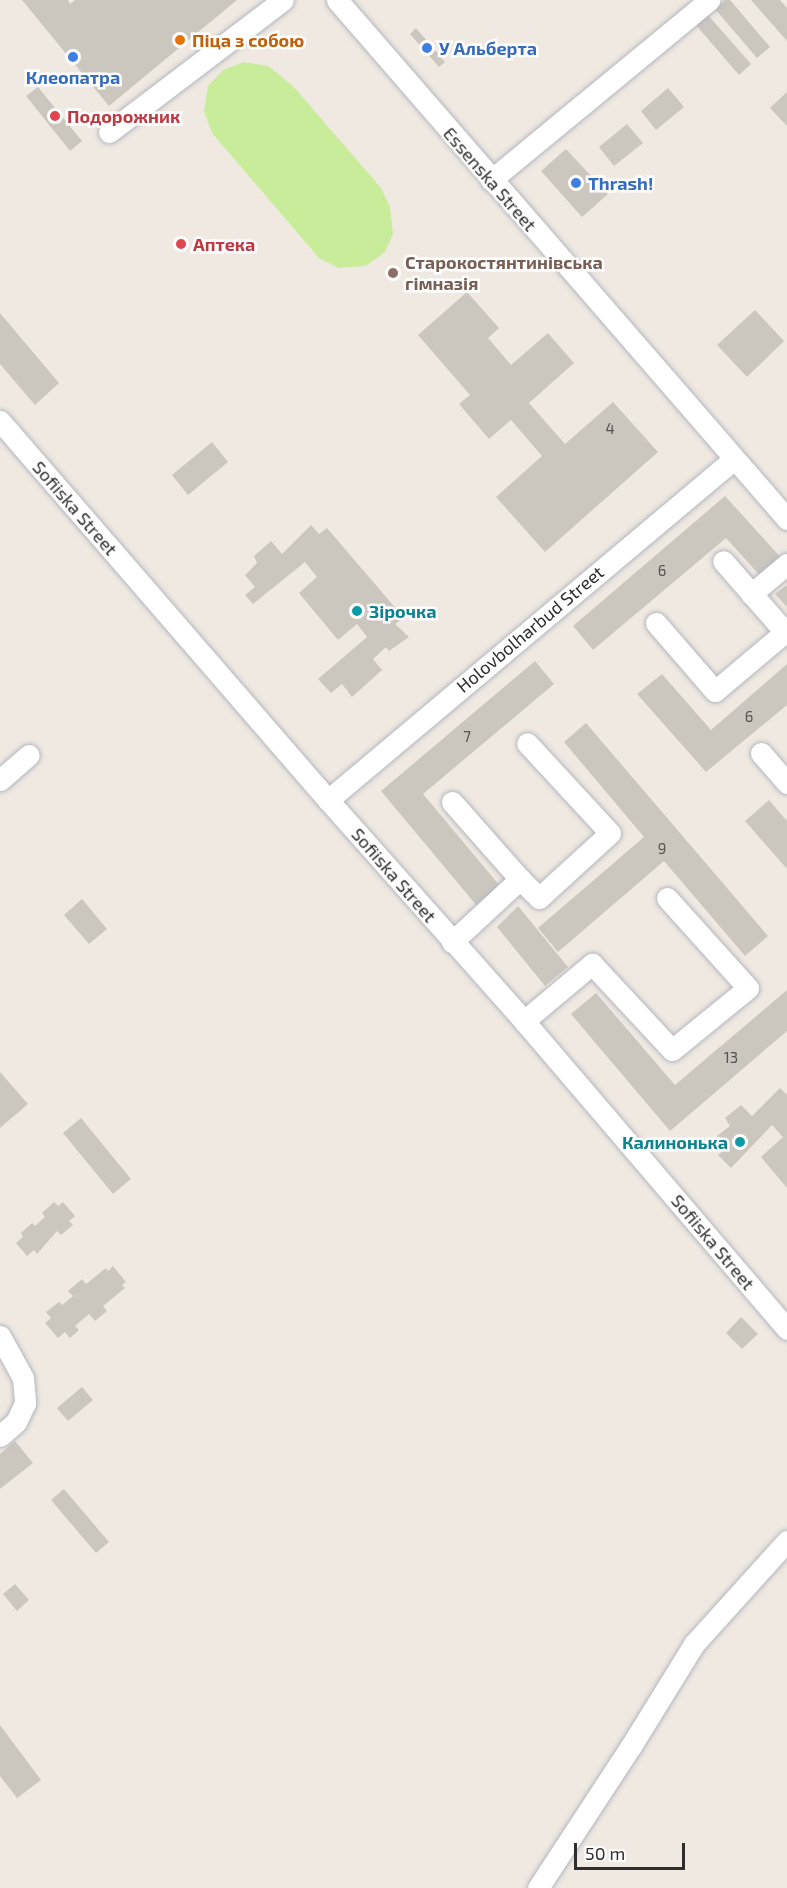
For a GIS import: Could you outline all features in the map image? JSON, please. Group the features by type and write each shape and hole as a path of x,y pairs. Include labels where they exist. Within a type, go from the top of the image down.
{"street":[{"path":"109,132 283,0"},
{"name":"Essenska Street","path":"338,0 491,180 787,519"},
{"path":"491,180 709,0"},
{"name":"Sofiiska Street","path":"0,422 452,942 524,1021 787,1329"},
{"name":"Holovbolharbud Street","path":"328,800 734,459"},
{"path":"656,623 715,691 784,633 723,561"},
{"path":"751,594 787,564"},
{"path":"452,802 539,898 610,833 527,743"},
{"path":"761,753 787,783"},
{"path":"0,780 29,754"},
{"path":"452,942 520,879"},
{"path":"524,1021 592,964 672,1050 748,988 667,898"},
{"path":"0,1336 23,1378 25,1403 16,1422 0,1436"},
{"path":"538,1888 631,1746 694,1644 787,1541"}],"green space":[{"path":"244,62 268,66 293,86 381,188 390,207 393,234 385,252 366,266 339,268 319,258 212,133 204,111 208,86 223,70"}],"building":[{"path":"22,0 68,0 70,4 75,0 237,0 109,106"},
{"path":"725,0 730,0 770,47 757,58 715,9"},
{"path":"751,0 780,0 787,8 787,41"},
{"path":"707,14 751,64 739,75 695,24"},
{"name":"У Альберта","path":"416,28 445,62 439,67 410,34"},
{"path":"38,87 82,141 70,151 26,96"},
{"path":"668,88 684,107 656,130 641,111"},
{"path":"787,92 787,126 770,108"},
{"path":"627,124 643,143 614,166 599,147"},
{"path":"566,149 608,194 582,217 541,171"},
{"path":"467,292 499,328 488,338 511,365 548,333 574,363 529,403 565,444 613,402 658,452 545,552 496,497 542,456 511,420 489,439 459,404 470,395 418,335"},
{"path":"755,310 784,341 747,377 717,345"},
{"path":"0,313 59,383 35,405 0,364"},
{"path":"212,442 228,462 188,495 172,475"},
{"path":"725,496 784,561 765,581 726,538 593,650 573,626"},
{"name":"Зірочка","path":"311,525 319,534 327,528 404,618 395,624 409,637 389,651 386,647 373,659 382,670 352,697 342,684 331,693 318,679 367,637 357,624 338,640 299,593 317,577 305,562 253,604 245,595 255,587 245,575 257,563 254,556 271,541 282,554"},
{"path":"787,585 787,607 775,594"},
{"path":"535,661 554,684 423,794 500,886 477,906 381,791"},
{"path":"787,664 787,705 706,772 637,694 662,674 711,730"},
{"path":"586,723 768,936 745,956 664,861 558,952 538,928 644,837 564,742"},
{"path":"769,800 787,821 787,869 745,821"},
{"path":"82,899 107,929 89,944 64,915"},
{"path":"518,906 568,967 545,986 497,927"},
{"path":"787,990 787,1031 670,1131 571,1014 596,993 675,1085"},
{"path":"0,1072 28,1104 0,1128"},
{"name":"Калинонька","path":"780,1088 787,1095 787,1188 761,1157 783,1137 772,1125 731,1168 718,1155 727,1148 717,1136 730,1126 725,1118 741,1105 752,1116"},
{"path":"81,1118 131,1179 113,1194 63,1133"},
{"path":"54,1202 58,1206 63,1202 75,1216 69,1221 73,1225 61,1235 57,1231 37,1254 34,1250 27,1256 16,1243 23,1237 21,1233 32,1223 35,1226 45,1217 42,1213"},
{"path":"113,1266 126,1282 122,1285 125,1288 103,1306 107,1311 95,1321 89,1314 75,1326 79,1330 70,1338 65,1332 58,1338 45,1323 51,1318 46,1312 59,1302 62,1305 73,1296 68,1291 82,1279 86,1284 106,1268 108,1271"},
{"path":"741,1317 758,1334 742,1349 726,1333"},
{"path":"82,1387 93,1400 68,1421 57,1408"},
{"path":"15,1441 33,1463 0,1489 0,1454"},
{"path":"64,1489 109,1542 96,1553 51,1500"},
{"path":"15,1584 29,1600 17,1611 3,1594"},
{"path":"0,1725 41,1780 17,1798 0,1776"}],"place":[{"name":"Піца з собою","path":"180,40"},
{"name":"У Альберта","path":"427,48"},
{"name":"Клеопатра","path":"73,57"},
{"name":"Подорожник","path":"55,116"},
{"name":"Thrash!","path":"576,183"},
{"name":"Аптека","path":"181,244"},
{"name":"Старокостянтинівська гімназія","path":"393,273"},
{"name":"Зірочка","path":"357,611"},
{"name":"Калинонька","path":"740,1142"}]}
